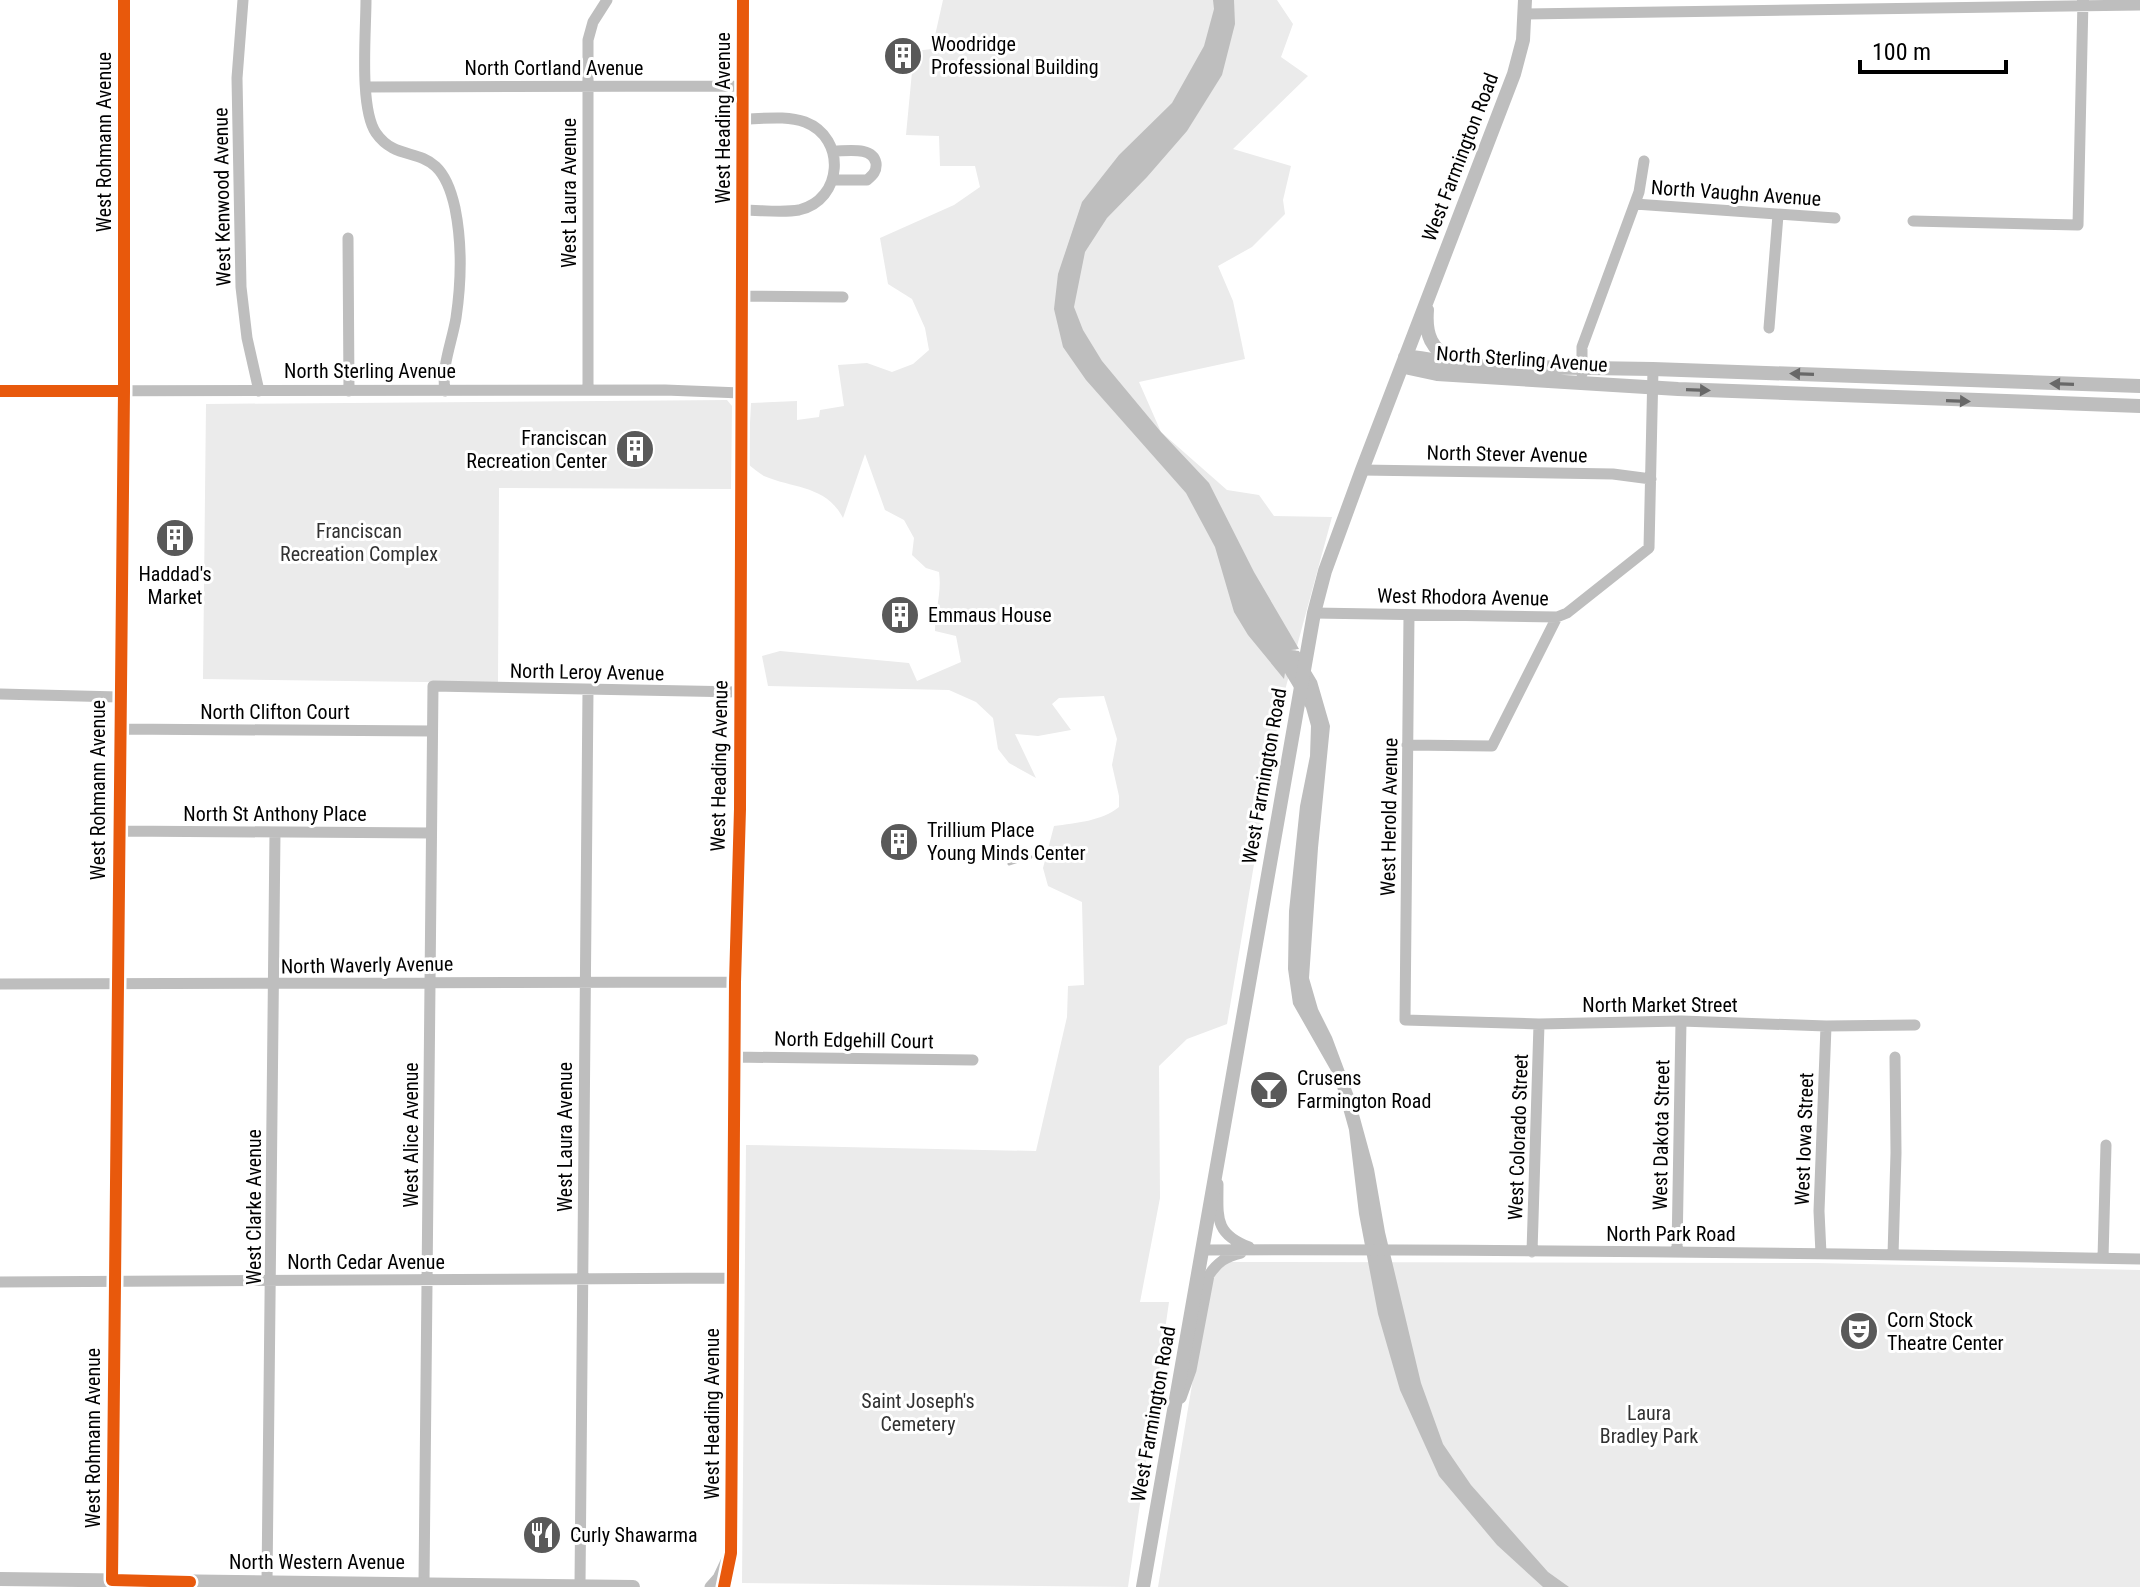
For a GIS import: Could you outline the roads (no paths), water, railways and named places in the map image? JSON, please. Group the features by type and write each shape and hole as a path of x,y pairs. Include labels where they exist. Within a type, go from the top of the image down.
{"main road":[{"name":"West Farmington Road","path":"1143,1587 1314,613 1325,571 1362,470 1514,74 1523,40 1525,7"},
{"path":"1434,280 1428,303 1427,326 1434,348 1454,360 1522,368"},
{"name":"North Sterling Avenue","path":"2140,386 1653,369 1582,375 1428,373 1409,368 1405,357 1423,356 1454,365 1582,375 1652,388 2140,406"},
{"name":"North Western Avenue","path":"0,1579 39,1584 112,1580 190,1584 424,1583 633,1587"}],"street":[{"name":"West Rohmann Avenue","path":"112,1580 118,729 124,391 124,0"},
{"name":"West Kenwood Avenue","path":"243,0 237,78 241,287 247,338 259,391"},
{"path":"366,0 367,113 377,133 389,146 429,160 441,171 449,184 452,198 460,260 456,316 443,379 445,391"},
{"name":"West Laura Avenue","path":"588,390 588,40 593,22 607,0"},
{"name":"West Heading Avenue","path":"724,1587 730,1561 740,692 743,0"},
{"path":"1913,221 2078,225 2083,2"},
{"path":"1525,7 2083,2 2140,5"},
{"name":"North Cortland Avenue","path":"366,87 743,86"},
{"path":"743,119 806,122 820,131 834,151 836,165 832,180 813,204 798,210 743,210"},
{"path":"832,180 867,180 876,167 873,155 867,151 834,151"},
{"path":"1582,375 1582,347 1635,204 1644,161"},
{"name":"North Vaughn Avenue","path":"1635,204 1835,218"},
{"path":"1769,328 1778,215"},
{"path":"348,238 349,391"},
{"path":"743,296 843,297"},
{"name":"West Rhodora Avenue","path":"1314,613 1557,617 1567,613 1649,548 1653,369"},
{"name":"North Sterling Avenue","path":"0,391 588,390 741,393"},
{"name":"North Stever Avenue","path":"1362,470 1613,474 1651,479"},
{"name":"West Herold Avenue","path":"1405,1020 1409,615"},
{"path":"1407,745 1492,746 1557,617"},
{"name":"North Leroy Avenue","path":"433,686 740,692"},
{"name":"West Alice Avenue","path":"424,1583 433,686"},
{"name":"West Laura Avenue","path":"580,1585 588,690"},
{"path":"0,694 119,697"},
{"name":"North Clifton Court","path":"118,729 432,731"},
{"name":"North St Anthony Place","path":"118,831 431,833"},
{"name":"West Clarke Avenue","path":"267,1582 275,832"},
{"name":"North Waverly Avenue","path":"0,984 735,982"},
{"name":"North Market Street","path":"1405,1020 1539,1024 1681,1021 1826,1026 1915,1025"},
{"name":"West Dakota Street","path":"1677,1250 1681,1021"},
{"name":"West Colorado Street","path":"1532,1252 1539,1024"},
{"name":"West Iowa Street","path":"1821,1254 1819,1211 1826,1026"},
{"name":"North Edgehill Court","path":"734,1057 973,1060"},
{"path":"1893,1255 1895,1057"},
{"path":"2103,1258 2106,1145"},
{"path":"1218,1157 1218,1223 1227,1236 1257,1250"},
{"name":"North Park Road","path":"1202,1250 1677,1250 2140,1259"},
{"path":"1170,1431 1191,1370 1209,1275 1216,1264 1231,1255 1257,1250"},
{"name":"North Cedar Avenue","path":"0,1282 733,1278"},
{"name":"West Heading Avenue","path":"710,1587 726,1563 730,1532"}],"waterway":[{"path":"1009,864 1031,857"}],"place":[{"name":"Woodridge Professional Building","path":"903,56"},
{"name":"Franciscan Recreation Center","path":"635,449"},
{"name":"Haddad's Market","path":"175,538"},
{"name":"Emmaus House","path":"900,615"},
{"name":"Trillium Place Young Minds Center","path":"899,842"},
{"name":"Crusens Farmington Road","path":"1269,1090"},
{"name":"Corn Stock Theatre Center","path":"1859,1331"},
{"name":"Curly Shawarma","path":"542,1535"}],"park label":[{"name":"Franciscan Recreation Complex","path":"359,542"},
{"name":"Saint Joseph's Cemetery","path":"918,1412"},
{"name":"Laura Bradley Park","path":"1649,1424"}]}
